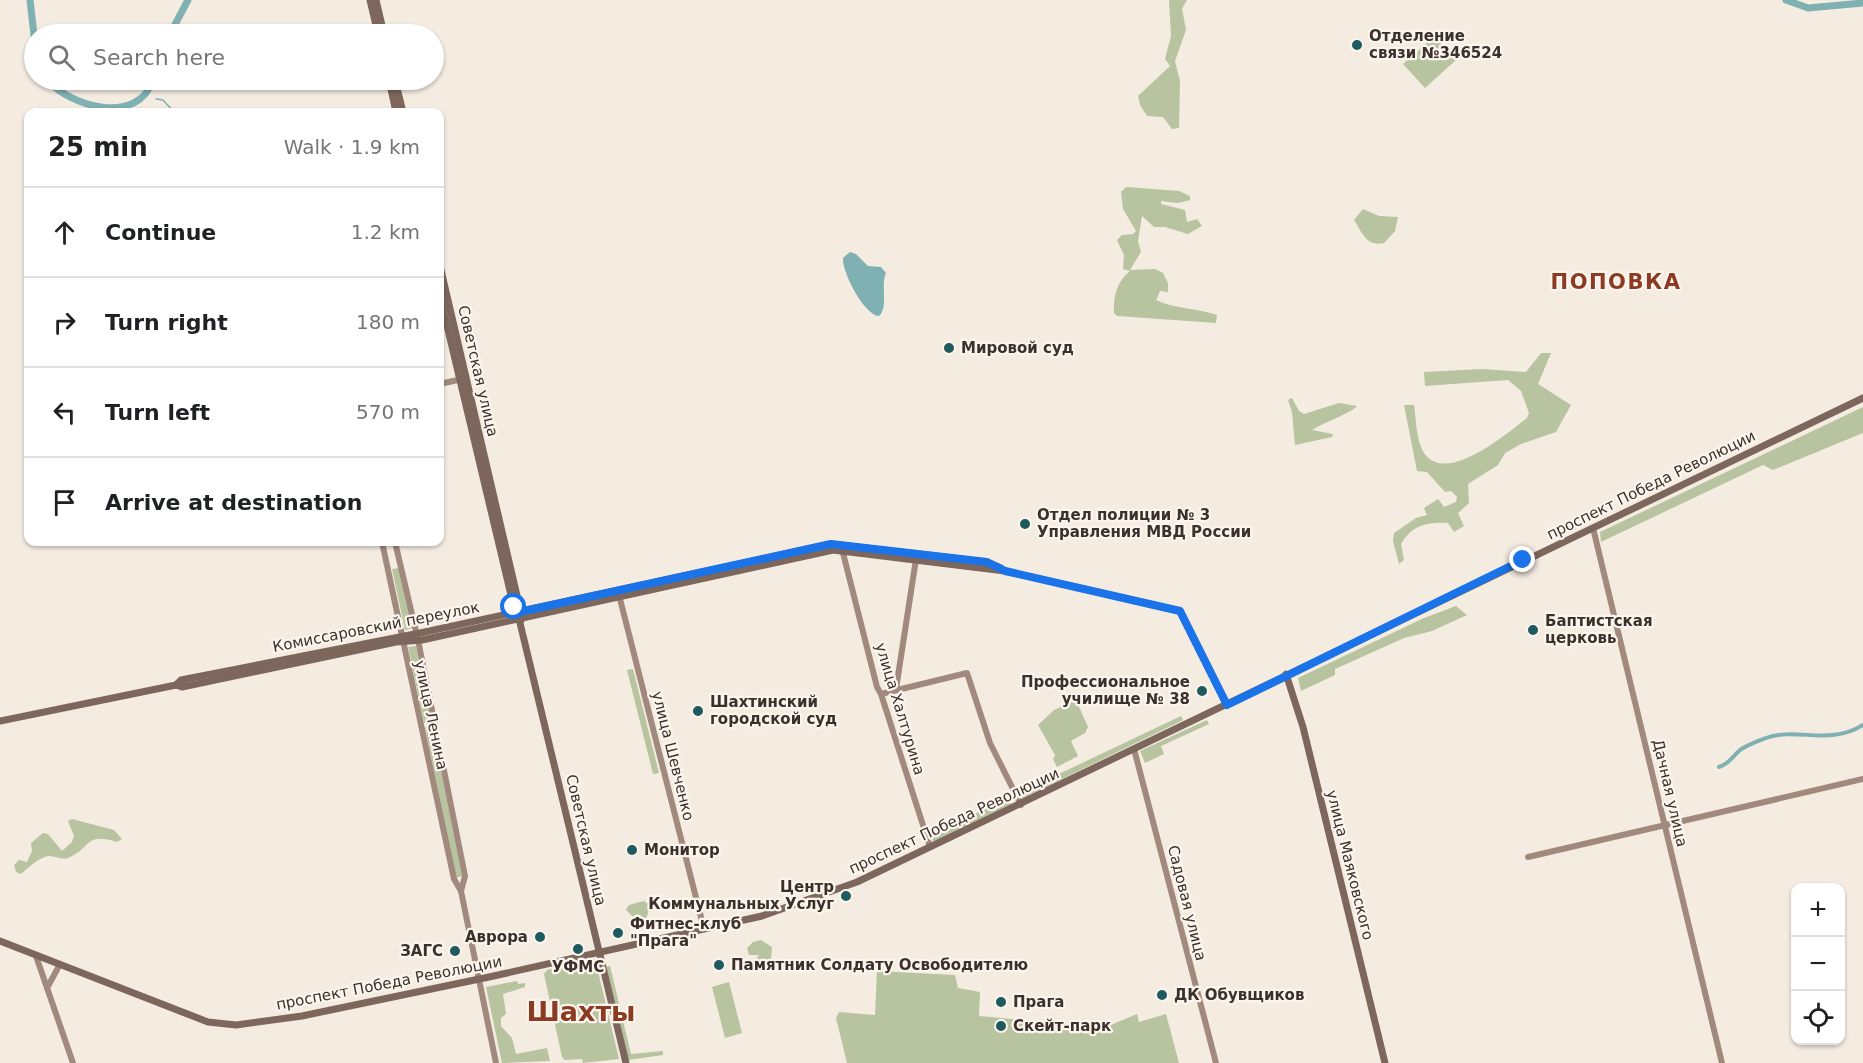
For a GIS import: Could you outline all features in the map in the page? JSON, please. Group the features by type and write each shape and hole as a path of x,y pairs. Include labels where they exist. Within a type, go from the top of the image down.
{"main road":[{"path":"370,0 376,24"},
{"path":"376,0 382,24"},
{"path":"391,90 395,108"},
{"path":"398,90 402,108"},
{"name":"Советская улица","path":"444,287 462,379"},
{"name":"Советская улица","path":"444,311 626,1063"},
{"name":"проспект Победа Революции","path":"0,941 59,966 222,1025 302,1016 762,916 825,895 1021,805 1286,674 1863,398"},
{"name":"Комиссаровский переулок","path":"0,721 176,685 181,680 519,617 618,593 841,547 987,562 1005,571"},
{"name":"Комиссаровский переулок","path":"841,547 1005,571 1180,611 1227,705"},
{"name":"улица Маяковского","path":"1286,674 1300,716 1385,1063"}],"street":[{"path":"444,383 462,379"},
{"name":"Дачная улица","path":"1593,528 1722,1063"},
{"name":"улица Ленина","path":"383,546 454,879 461,891 496,1063"},
{"name":"улица Ленина","path":"396,546 417,637 465,876 461,891"},
{"name":"улица Халтурина","path":"841,547 877,687 930,847"},
{"path":"896,689 916,559"},
{"name":"улица Шевченко","path":"618,593 704,928"},
{"path":"881,694 967,673 990,743 1021,805"},
{"name":"Садовая улица","path":"1134,749 1216,1063"},
{"path":"1528,857 1863,780"},
{"path":"36,956 73,1063"},
{"path":"47,989 59,966"}],"green space":[{"path":"1169,0 1187,0 1182,9 1186,30 1175,61 1180,81 1179,128 1172,129 1163,117 1147,116 1140,105 1138,96 1170,66 1165,59 1171,36"},
{"path":"1435,36 1456,60 1425,88 1403,64"},
{"path":"1126,187 1179,191 1190,196 1190,200 1178,203 1161,201 1161,204 1185,210 1187,222 1197,219 1202,226 1188,234 1165,227 1154,227 1142,216 1138,241 1141,252 1130,270 1155,269 1163,273 1168,283 1168,292 1160,291 1156,300 1217,315 1216,323 1117,316 1114,313 1117,290 1130,271 1123,269 1124,255 1117,240 1122,235 1133,234 1136,231 1123,209 1121,192"},
{"path":"1363,209 1379,216 1398,217 1395,231 1384,243 1373,243 1365,238 1354,220"},
{"path":"1541,353 1551,353 1538,384 1571,405 1556,432 1521,444 1505,453 1498,465 1468,484 1469,503 1458,513 1464,526 1454,532 1448,523 1433,523 1415,529 1401,544 1404,560 1399,564 1393,541 1394,533 1416,518 1427,515 1424,508 1438,499 1444,507 1456,502 1457,497 1451,491 1445,492 1427,472 1417,471 1404,405 1414,405 1421,447 1430,459 1442,464 1457,462 1490,446 1527,418 1529,413 1521,391 1508,380 1425,386 1424,372 1482,369 1526,372"},
{"path":"1292,398 1299,411 1304,414 1339,403 1357,406 1312,430 1333,434 1332,437 1295,445 1292,412 1288,400"},
{"path":"1863,407 1863,433 1773,470 1763,465 1601,542 1600,532"},
{"path":"400,568 413,628 405,630 392,569"},
{"path":"1456,606 1467,615 1432,631 1404,638 1335,669 1335,675 1301,691 1298,678 1424,618"},
{"path":"416,646 431,721 424,723 408,647"},
{"path":"633,669 659,773 653,774 627,670"},
{"path":"1076,700 1088,727 1085,733 1071,741 1078,756 1057,767 1053,759 1055,755 1038,725 1054,710"},
{"path":"1181,716 1183,720 1023,798 1020,796 1021,792"},
{"path":"1207,720 1209,724 1161,746 1164,754 1145,763 1140,751"},
{"path":"432,726 462,876 456,878 425,727"},
{"path":"1009,797 1011,804 933,842 931,835"},
{"path":"72,819 114,830 122,839 117,842 106,839 93,840 68,858 49,856 41,858 21,874 16,872 14,865 19,860 27,862 32,851 31,843 43,833 48,834 62,851 72,842 74,836 68,821"},
{"path":"644,901 650,905 645,924 633,928 635,919 626,910 629,905"},
{"path":"761,940 772,947 771,959 760,964 753,964 759,955 749,955 747,948 753,942"},
{"path":"595,959 619,1059 583,1063 582,1059 565,1060 562,1057 544,974 547,970"},
{"path":"610,966 631,1054 663,1051 663,1055 628,1060 606,967"},
{"path":"877,971 955,975 958,988 980,992 979,1016 1106,1027 1137,1014 1139,1022 1166,1014 1179,1063 847,1063 836,1018 839,1012 875,1015"},
{"path":"517,981 518,984 525,983 525,987 503,994 506,1014 501,1018 501,1026 512,1038 516,1054 547,1048 550,1061 502,1063 486,987"},
{"path":"729,982 742,1033 725,1038 712,987"}],"water":[{"path":"850,252 856,254 868,266 881,267 886,273 884,301 879,316 873,314 861,301 850,282 843,258"}],"waterway":[{"path":"30,0 33,24"},
{"path":"175,24 188,0"},
{"path":"1786,0 1808,8 1863,3"},
{"path":"58,90 88,104 104,107 120,107 134,103 147,90"},
{"path":"156,99 163,100 170,108"},
{"path":"1719,767 1743,748 1766,738 1790,734 1838,734 1863,725"}],"place":[{"name":"Отделение связи №346524","path":"1357,45"},
{"name":"Мировой суд","path":"949,348"},
{"name":"Отдел полиции № 3 Управления МВД России","path":"1025,524"},
{"name":"Баптистская церковь","path":"1533,630"},
{"name":"Профессиональное училище № 38","path":"1202,691"},
{"name":"Шахтинский городской суд","path":"698,711"},
{"name":"Монитор","path":"632,850"},
{"name":"Центр Коммунальных Услуг","path":"846,896"},
{"name":"Фитнес-клуб \"Прага\"","path":"618,933"},
{"name":"Аврора","path":"540,937"},
{"name":"УФМС","path":"578,949"},
{"name":"ЗАГС","path":"455,951"},
{"name":"Памятник Солдату Освободителю","path":"719,965"},
{"name":"ДК Обувщиков","path":"1162,995"},
{"name":"Прага","path":"1001,1002"},
{"name":"Скейт-парк","path":"1001,1026"}],"district":[{"name":"ПОПОВКА","path":"1616,282"},
{"name":"Шахты","path":"581,1012"}],"route":[{"path":"514,607 515,613 831,544 852,544 987,562 1005,571 1180,611 1186,618 1227,705 1292,671 1523,560"}]}
